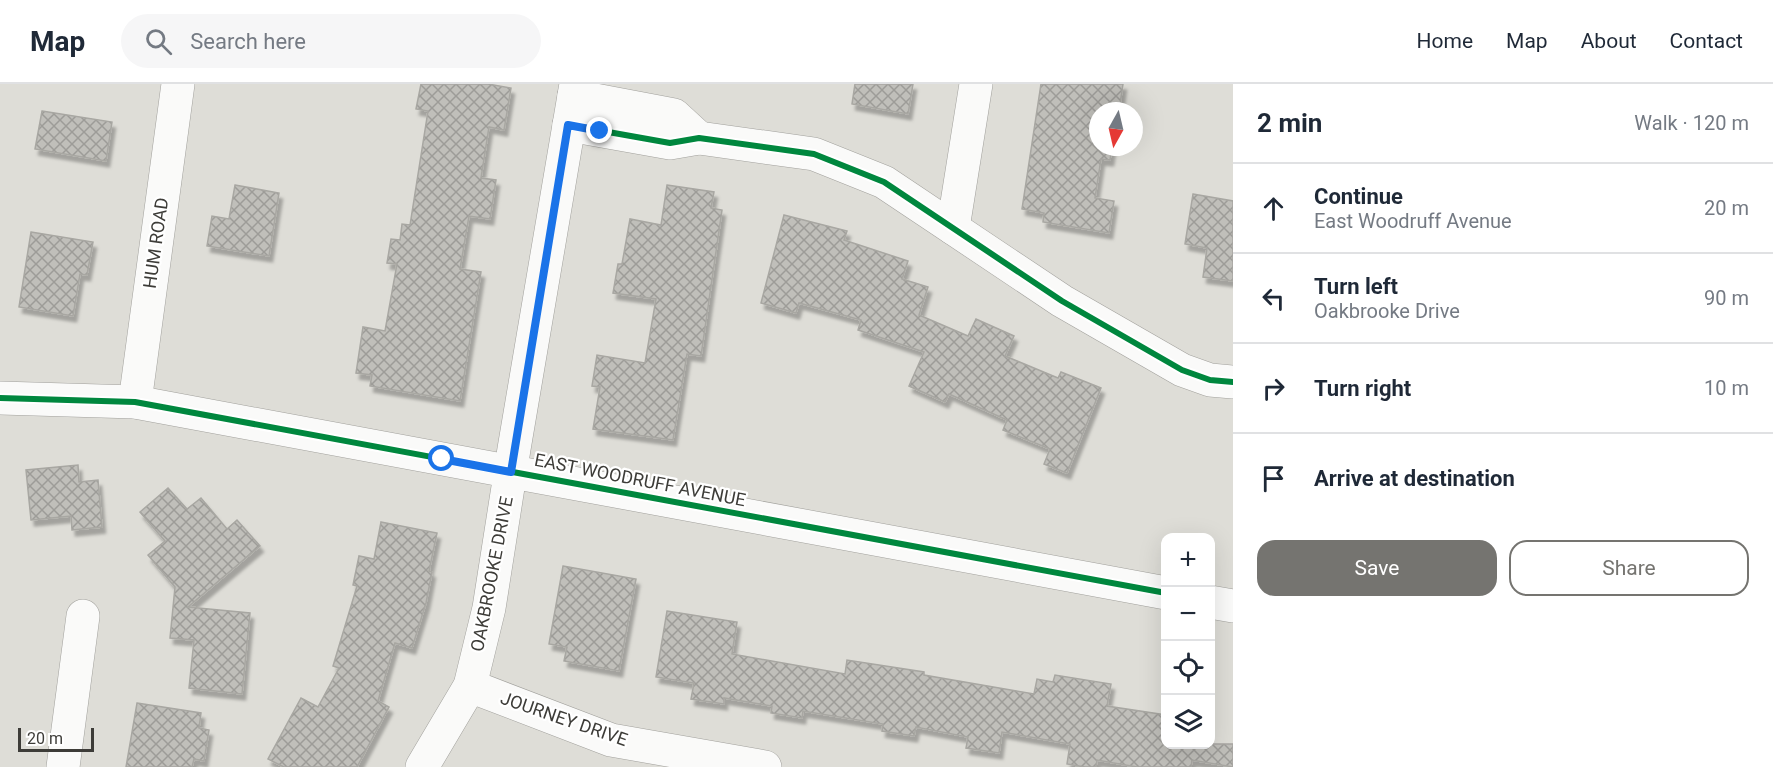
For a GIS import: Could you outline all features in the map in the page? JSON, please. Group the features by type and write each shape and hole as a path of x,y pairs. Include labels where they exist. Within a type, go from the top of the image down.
{"street":[{"name":"HUM ROAD","path":"135,402 178,84"},
{"path":"953,228 976,84"},
{"path":"573,102 656,126 670,143 699,138 814,154 884,182 1062,301 1182,370 1210,380 1233,382"},
{"name":"OAKBROOKE DRIVE","path":"422,767 470,686 489,608 573,102"},
{"name":"EAST WOODRUFF AVENUE","path":"0,398 135,402 1161,592"},
{"path":"1215,603 1233,606"},
{"path":"63,767 83,616"},
{"name":"JOURNEY DRIVE","path":"470,686 611,740 765,767"}],"building":[{"path":"421,84 488,84 511,88 504,130 489,127 481,178 496,180 490,219 469,216 460,269 481,272 460,401 370,386 372,375 356,373 363,327 385,331 397,264 387,263 391,239 400,240 402,224 410,225 428,111 416,109"},
{"path":"855,84 913,84 908,114 852,104"},
{"path":"1041,84 1123,84 1120,102 1089,102 1089,156 1111,156 1110,160 1101,159 1095,198 1114,201 1109,233 1043,222 1044,213 1022,209"},
{"path":"42,111 112,122 106,161 35,149"},
{"path":"235,185 279,193 269,256 207,246 212,216 229,219"},
{"path":"667,185 714,192 711,208 722,210 701,356 687,354 673,440 593,429 600,387 592,386 597,355 645,363 656,299 613,293 618,264 622,264 630,219 661,225"},
{"path":"1193,194 1233,201 1233,281 1203,277 1207,248 1185,244"},
{"path":"784,215 847,231 844,240 908,261 902,279 928,287 919,315 968,336 976,319 1014,336 1005,356 1058,378 1061,372 1101,388 1067,473 1044,464 1050,449 1003,430 1007,420 949,394 945,402 909,386 924,352 858,330 861,320 799,303 796,313 761,303"},
{"path":"31,232 93,242 87,275 80,274 73,316 19,307"},
{"path":"78,465 79,482 98,480 102,527 72,530 71,516 31,520 26,470"},
{"path":"168,488 187,509 201,498 227,529 237,520 260,546 188,607 250,613 242,694 189,688 194,640 170,638 175,587 148,555 165,541 140,512"},
{"path":"381,522 437,533 429,571 432,572 426,603 412,648 395,643 378,701 389,707 357,767 284,767 268,759 301,698 318,707 339,668 333,666 357,586 353,585 359,556 374,559"},
{"path":"563,566 636,579 619,671 564,661 567,647 549,644"},
{"path":"667,611 737,622 732,654 845,674 847,660 924,672 924,675 1034,694 1037,679 1053,682 1055,675 1111,684 1107,706 1161,714 1161,749 1215,749 1215,744 1233,744 1233,767 1192,760 1191,767 1137,767 1097,760 1096,767 1085,767 1067,764 1070,744 1002,732 999,753 966,748 968,737 916,727 914,736 882,731 883,724 803,711 802,718 771,713 772,706 724,698 724,704 691,699 694,683 656,677"},
{"path":"137,703 201,713 199,728 209,730 204,761 194,759 192,767 126,767"}],"cycle path":[{"path":"569,125 670,143 699,138 814,154 884,182 1062,301 1182,370 1210,380 1233,382"},
{"path":"0,398 135,402 1161,592"}],"route":[{"path":"442,459 511,472 568,125 600,131"}]}
